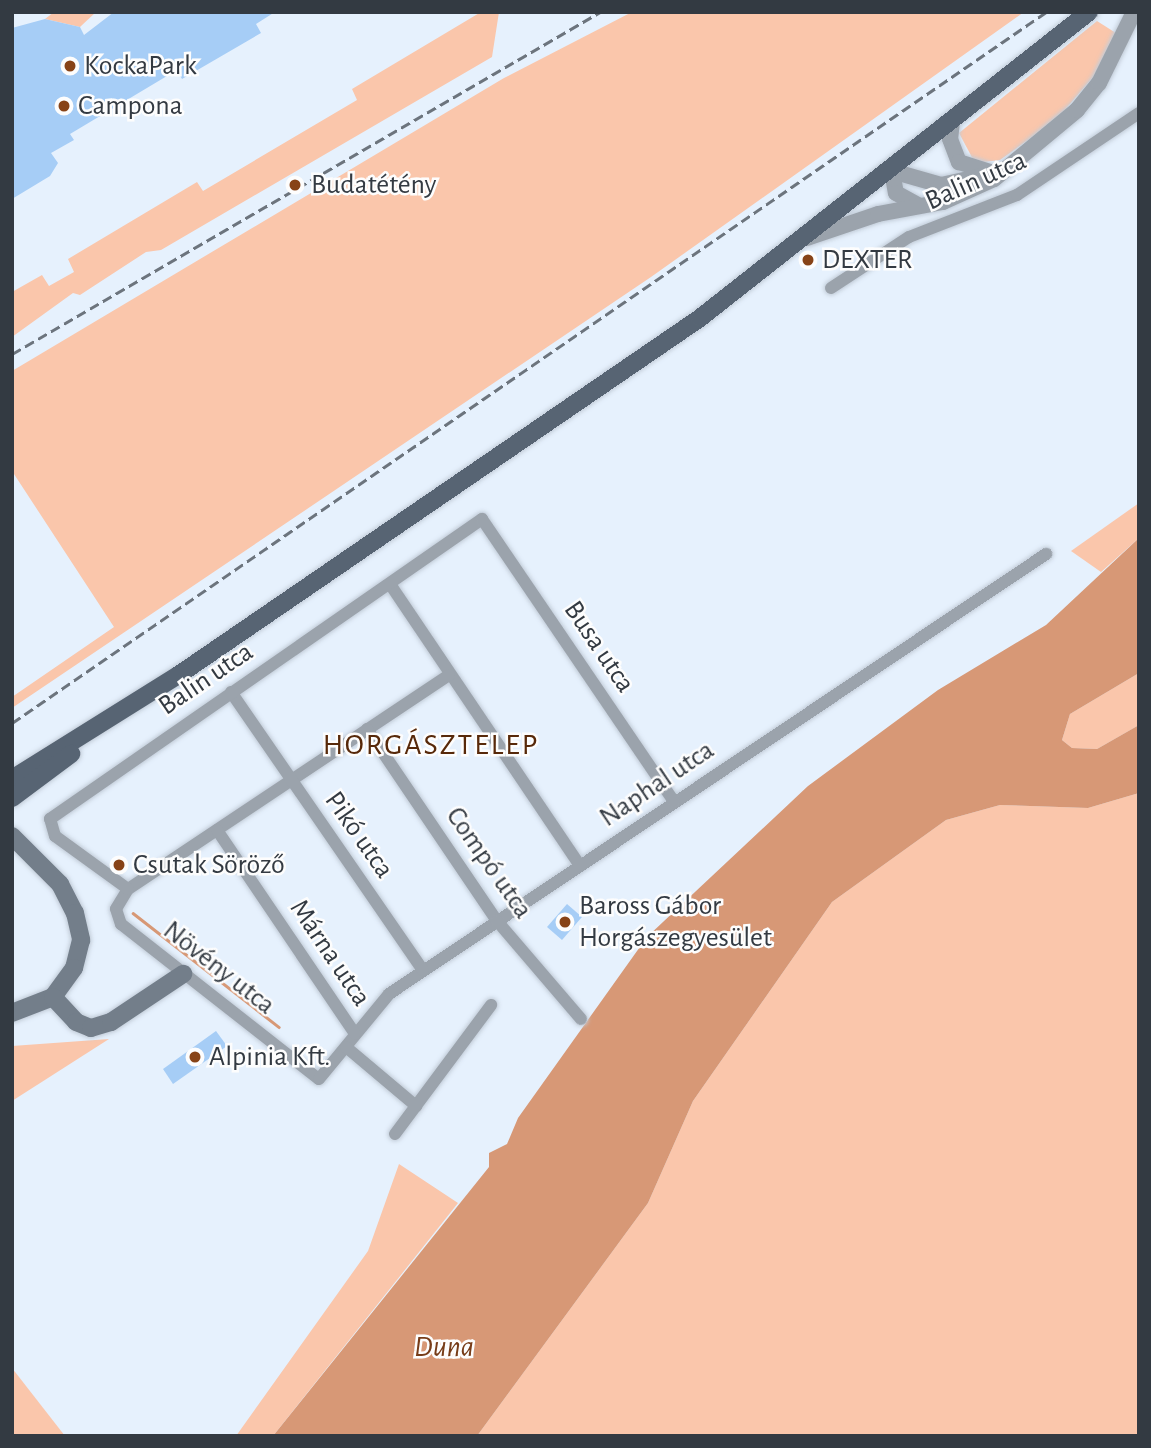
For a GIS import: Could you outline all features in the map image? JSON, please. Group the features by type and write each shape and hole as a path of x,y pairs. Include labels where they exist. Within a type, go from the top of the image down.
{"main road":[{"path":"12,798 177,676 700,318 807,238 1089,12"},
{"path":"12,779 177,676"},
{"path":"12,836 60,884 80,927 74,968 53,996 12,1013"},
{"path":"53,996 76,1022 91,1028 111,1021 183,974"}],"street":[{"path":"807,238 967,193 1018,158 1077,110 1116,57 1134,12"},
{"name":"Balin utca","path":"831,288 909,237 1017,195 1139,113"},
{"path":"952,121 950,139 959,163 992,173"},
{"path":"919,207 896,193 892,171 941,185 992,173 1018,158"},
{"name":"Balin utca","path":"128,890 55,836 48,824 231,692 482,519"},
{"name":"Busa utca","path":"482,519 674,802"},
{"name":"Naphal utca","path":"319,1079 346,1047 370,1011 423,971 1046,554"},
{"path":"390,584 580,866"},
{"path":"128,890 449,675"},
{"name":"Pikó utca","path":"231,692 423,971"},
{"name":"Compó utca","path":"367,729 497,921 581,1018"},
{"name":"Márna utca","path":"216,830 355,1034"},
{"name":"Növény utca","path":"128,890 116,909 121,924 319,1079"},
{"path":"395,1133 491,1005"},
{"path":"346,1047 416,1106"}],"shaded area":[{"path":"54,12 96,12 80,27 45,19"},
{"path":"481,12 499,12 492,57 161,250 146,252 80,295 73,293 12,337 12,292 42,275 49,286 74,272 68,259 197,182 203,191 357,100 352,89"},
{"path":"632,12 1024,12 651,277 12,708 12,697 114,627 12,471 12,371 504,78"},
{"path":"1097,21 1119,35 1108,60 1056,120 1000,160 975,163 959,133"},
{"path":"1139,503 1139,538 1101,572 1071,551"},
{"path":"1139,673 1139,725 1097,749 1072,748 1062,740 1070,714"},
{"path":"1139,793 1139,1436 477,1436 648,1203 693,1101 832,902 946,820 1000,805 1088,808"},
{"path":"109,1039 12,1101 12,1046"},
{"path":"399,1164 458,1203 273,1436 236,1436 368,1251"},
{"path":"12,1368 65,1436 12,1436"}],"water":[{"name":"Duna","path":"1139,538 1139,673 1070,714 1062,740 1072,748 1097,749 1139,725 1139,793 1088,808 1000,805 946,820 832,902 693,1101 648,1203 477,1436 273,1436 489,1167 489,1153 507,1144 518,1118 647,937 808,786 938,690 1046,625"}],"building":[{"name":"Campona","path":"114,12 275,12 256,24 261,33 182,79 177,70 70,134 74,140 51,153 58,163 50,176 12,199 12,28 45,19 80,27 84,35"},
{"name":"Baross Gábor Horgászegyesület","path":"567,904 582,917 562,940 547,927"},
{"name":"Alpinia Kft.","path":"216,1031 227,1046 173,1084 163,1069"}],"waterway":[{"path":"133,913 279,1027"}],"railway":[{"path":"12,354 600,12"},
{"path":"12,723 1046,12"}],"place":[{"name":"KockaPark","path":"70,66"},
{"name":"Campona","path":"64,106"},
{"name":"Budatétény","path":"295,185"},
{"name":"DEXTER","path":"808,260"},
{"name":"Csutak Söröző","path":"119,865"},
{"name":"Baross Gábor Horgászegyesület","path":"565,922"},
{"name":"Alpinia Kft.","path":"195,1057"}],"district":[{"name":"HORGÁSZTELEP","path":"431,745"}]}
